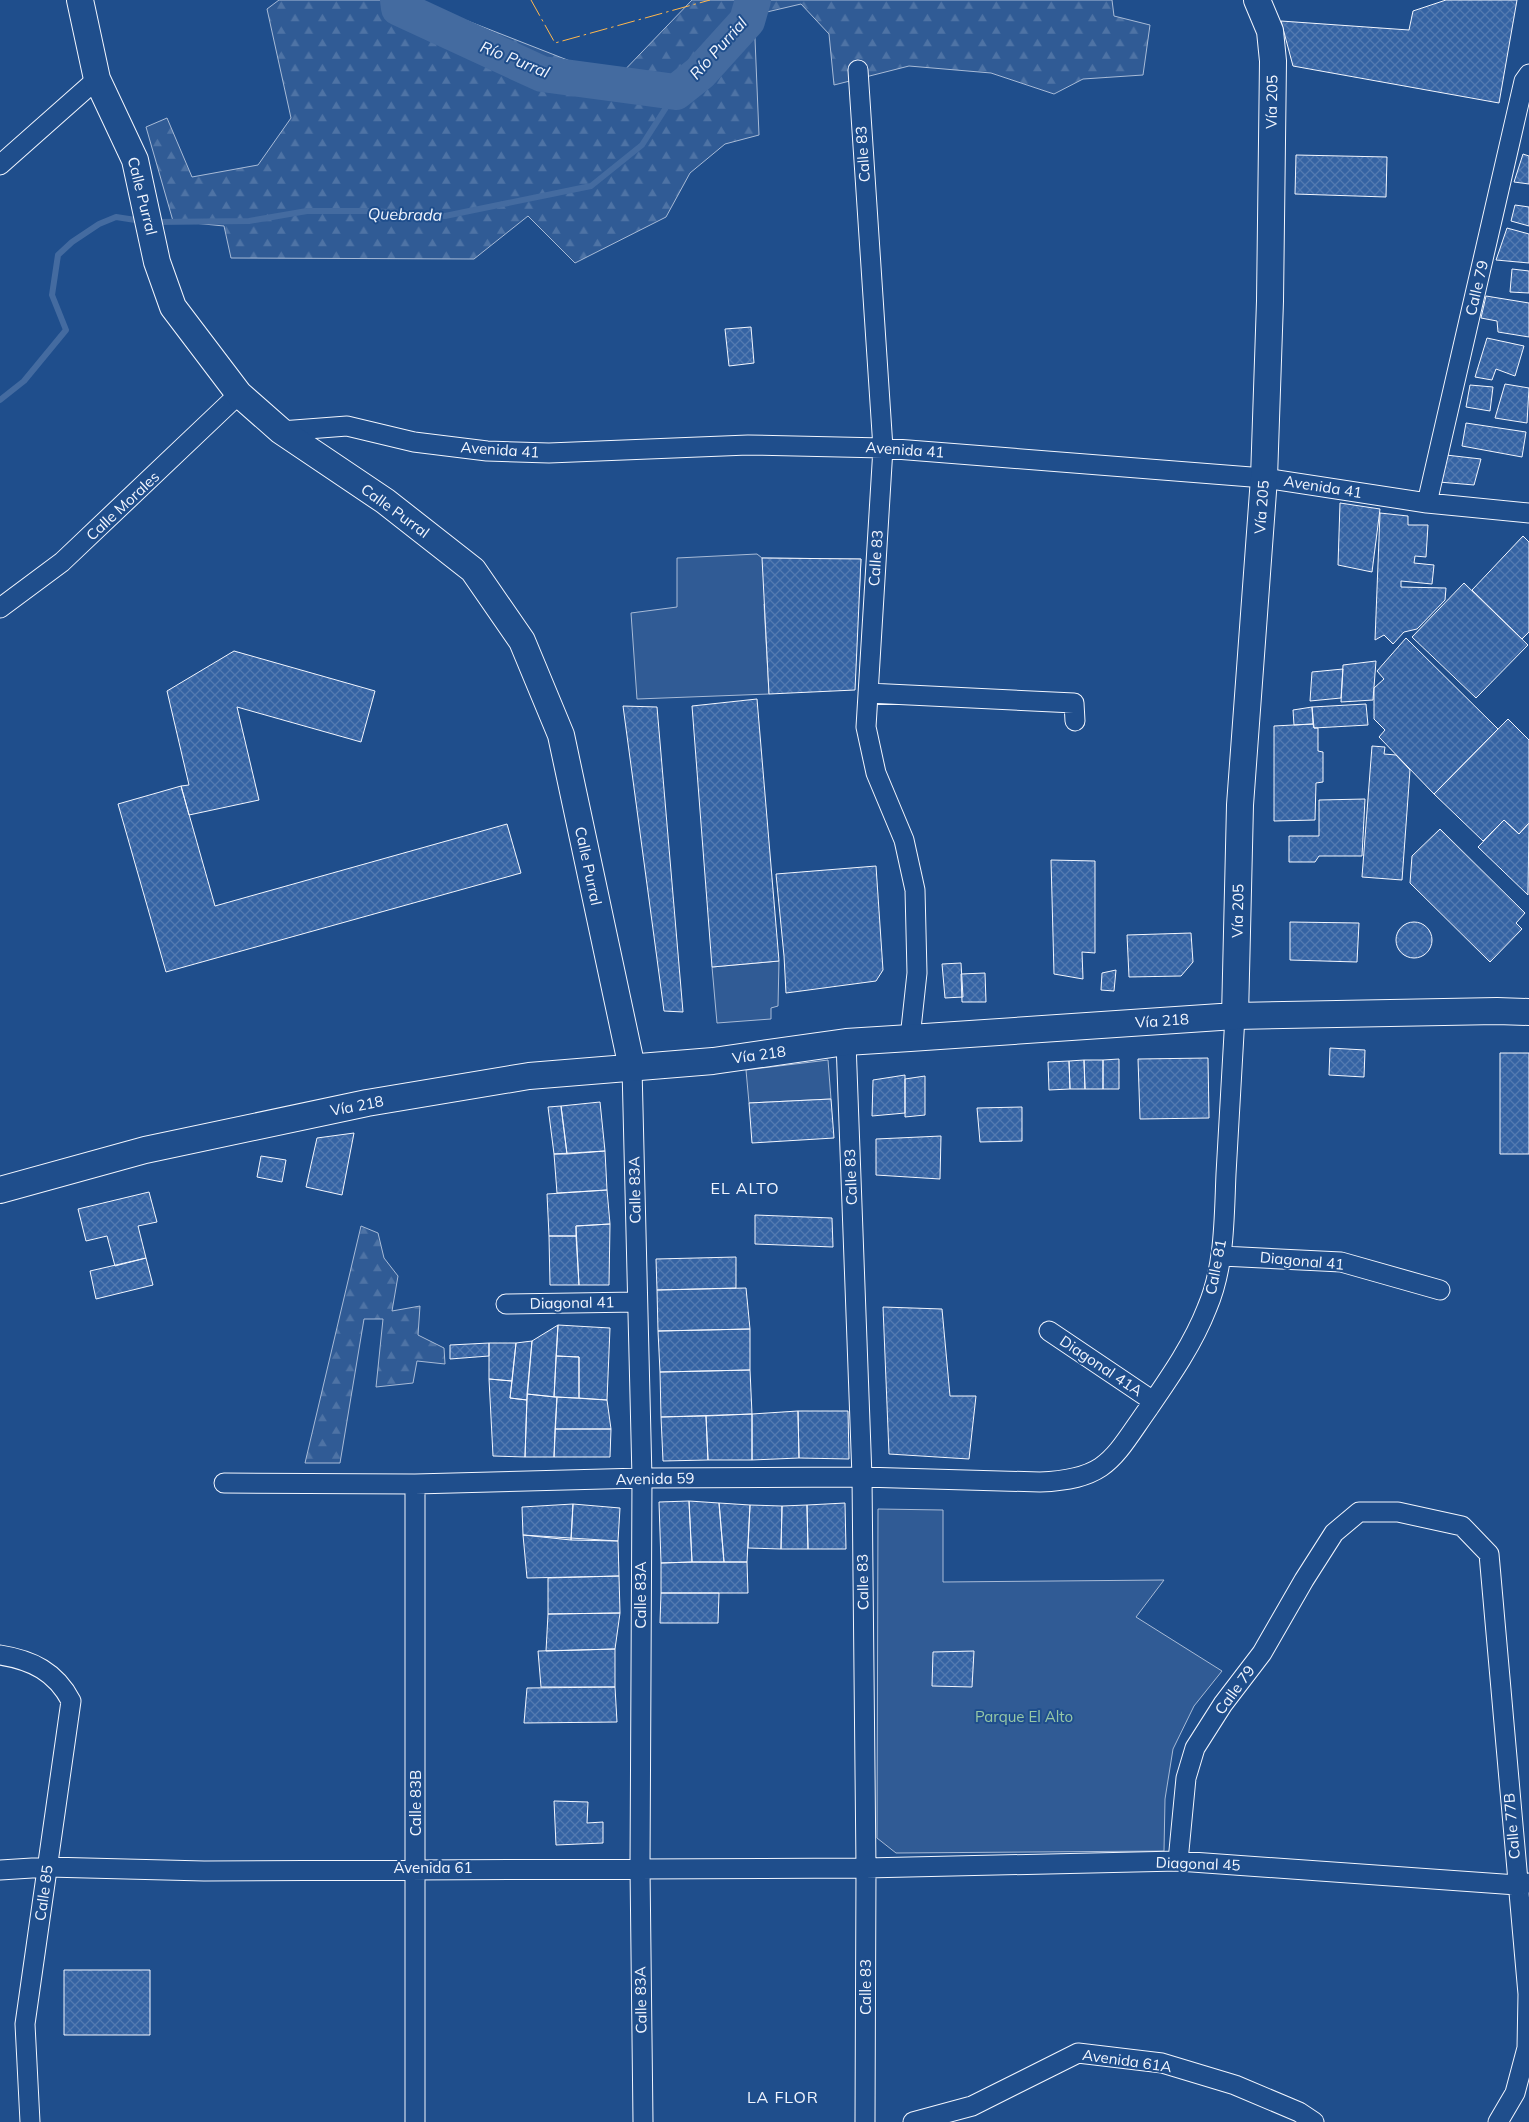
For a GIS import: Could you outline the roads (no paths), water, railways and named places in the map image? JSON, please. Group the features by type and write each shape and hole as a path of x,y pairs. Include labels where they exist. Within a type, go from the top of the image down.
{"main road":[{"name":"Calle Purral","path":"80,0 97,79 135,160 157,262 174,307 239,394 281,432 385,501 473,570 522,641 561,735 632,1068"},
{"name":"Vía 205","path":"1235,1016 1240,805 1264,478 1270,301 1273,61 1270,31 1257,0"},
{"name":"Vía 218","path":"0,1190 145,1150 367,1103 529,1076 713,1061 846,1042 1235,1016 1496,1010 1529,1012"}],"street":[{"name":"Calle 83","path":"858,70 883,448 866,727 876,773 904,840 915,890 917,973 910,1038"},
{"name":"Calle 79","path":"1427,503 1524,81 1529,74"},
{"path":"0,165 97,79"},
{"name":"Calle Morales","path":"0,608 62,562 239,394"},
{"name":"Avenida 41","path":"281,432 347,426 414,442 487,451 549,453 748,445 883,448 1264,478 1427,503 1529,513"},
{"path":"868,693 1074,703 1075,721"},
{"name":"Calle 81","path":"1086,1476 1103,1467 1118,1452 1183,1355 1208,1308 1222,1256 1235,1016"},
{"name":"Calle 83","path":"846,1042 862,1477 866,1868 865,2122"},
{"name":"Calle 83A","path":"632,1068 642,1478 640,1868 643,2122"},
{"name":"Diagonal 41","path":"1222,1256 1341,1262 1440,1290"},
{"name":"Diagonal 41","path":"506,1304 637,1302"},
{"name":"Diagonal 41A","path":"1049,1331 1153,1401"},
{"name":"Avenida 59","path":"224,1483 416,1484 642,1478 862,1477 1040,1482 1064,1481 1086,1476"},
{"name":"Calle 83B","path":"416,1484 416,2122"},
{"name":"Calle 79","path":"1178,1861 1186,1778 1195,1748 1223,1704 1262,1653 1304,1580 1334,1533 1360,1512 1398,1512 1462,1526 1489,1554"},
{"name":"Calle 77B","path":"1489,1554 1523,1884 1528,1994 1527,2048 1515,2093 1498,2122"},
{"name":"Calle 85","path":"0,1656 21,1658 48,1671 63,1686 71,1701 25,2024 30,2122"},
{"name":"Diagonal 45","path":"866,1868 1178,1861 1523,1884"},
{"name":"Avenida 61","path":"0,1870 48,1867 204,1871 416,1868 866,1868"},
{"name":"Avenida 61A","path":"913,2122 972,2106 1078,2053 1162,2063 1235,2084 1299,2112 1314,2122"}],"waterway":[{"name":"Río Purral","path":"398,0 399,8 542,74 676,92 700,73 747,21 753,0"},
{"name":"Quebrada","path":"155,222 249,221 307,211 374,211 445,216 591,186 642,145 676,92"},
{"path":"0,400 24,381 66,330 52,295 58,255 72,242 99,224 116,217 142,221"}],"district":[{"name":"EL ALTO","path":"745,1188"},
{"name":"LA FLOR","path":"783,2097"}],"water label":[{"name":"Río Purrial","path":"718,48"}],"park label":[{"name":"Parque El Alto","path":"1024,1717"}]}
